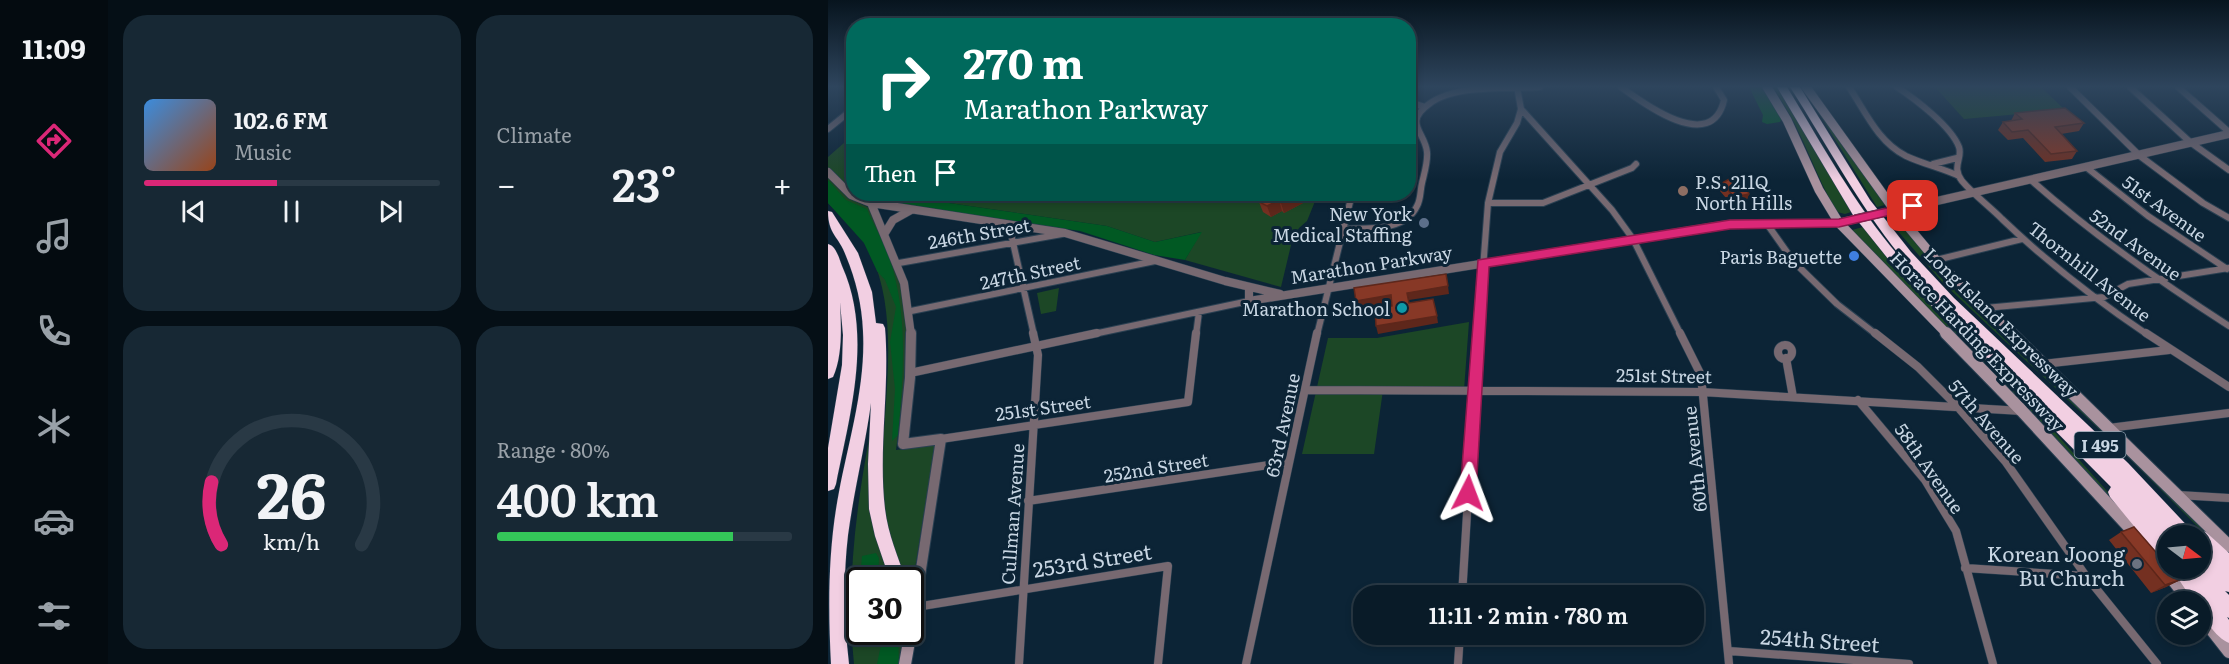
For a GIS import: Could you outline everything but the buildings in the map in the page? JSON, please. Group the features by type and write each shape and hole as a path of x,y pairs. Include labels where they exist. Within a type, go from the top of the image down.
{"highway":[{"name":"Long Island Expressway","path":"1800,118 1842,189 1880,242 1938,307 2017,381 2107,471 2157,525"},
{"name":"Long Island Expressway","path":"1813,118 1864,201 1917,268 2122,465 2177,525"},
{"path":"828,215 853,253 878,322 881,378 874,476 877,511 884,543 893,567"},
{"path":"828,248 843,281 852,339 850,373 828,484"},
{"path":"828,257 834,302 832,355 828,373"},
{"path":"840,664 836,587 840,535 864,409 870,359 869,306 862,278"},
{"path":"2017,381 2097,470 2157,551"},
{"path":"2122,465 2186,525"},
{"path":"2211,548 2229,564"},
{"path":"2211,564 2229,584"},
{"path":"2187,579 2229,634"},
{"path":"2205,579 2229,609"}],"main road":[{"name":"Horace Harding Expressway","path":"1787,118 1824,199 1839,223 2022,411 2147,548"},
{"name":"Horace Harding Expressway","path":"1827,118 1890,212 1984,308 2229,546"},
{"path":"2211,629 2229,652"},
{"path":"905,664 908,645"}],"street":[{"path":"828,129 842,118"},
{"path":"1463,585 1482,263 1488,203 1500,152 1518,118"},
{"name":"60th Avenue","path":"1528,118 1612,210 1633,239 1701,375 1729,664"},
{"path":"1667,118 1694,125 1712,121 1715,118"},
{"path":"1871,118 1891,147 1907,157 1931,164 1959,177"},
{"path":"1932,118 1955,140 1960,150 1956,167 1959,177"},
{"path":"2101,118 2140,156 2204,203 2229,218"},
{"path":"2164,118 2190,142 2229,170"},
{"path":"2212,118 2229,133"},
{"path":"1517,123 1533,124"},
{"path":"1343,229 1381,228 1405,219 1418,206 1427,151 1416,129"},
{"name":"Marathon Parkway","path":"910,373 1249,301 1327,288 1730,224 1839,223 2140,156 2229,133"},
{"path":"1931,164 1957,158"},
{"path":"1488,203 1543,203 1589,187 1632,168 1636,164"},
{"name":"51st Avenue","path":"2086,167 2148,216 2228,269"},
{"path":"828,172 846,190"},
{"name":"Thornhill Avenue","path":"1959,177 2022,239 2094,297 2169,350 2229,387"},
{"name":"52nd Avenue","path":"2031,180 2073,217 2154,278 2229,326"},
{"path":"865,201 872,204 1065,233 1112,245 1155,261 1285,295"},
{"name":"63rd Avenue","path":"1246,664 1327,288 1350,201"},
{"path":"872,204 899,263 910,311 910,373"},
{"path":"885,233 893,220 911,210"},
{"name":"57th Avenue","path":"1767,224 1794,262 1837,304 1918,367 1957,406 2005,461 2086,576 2157,664"},
{"name":"Cullman Avenue","path":"1009,225 1037,345 1019,664"},
{"name":"246th Street","path":"899,263 1065,233"},
{"path":"1936,260 2022,239"},
{"name":"247th Street","path":"910,311 1024,290 1155,261"},
{"path":"1984,308 2104,297 2128,284 2154,278 2228,269"},
{"path":"1249,287 1249,301"},
{"name":"251st Street","path":"910,373 903,444 1188,402 1199,312"},
{"path":"2042,364 2169,350"},
{"path":"1786,358 1793,397"},
{"name":"251st Street","path":"1305,390 1702,392 2022,411"},
{"name":"58th Avenue","path":"1858,400 1925,480 1956,531 1993,664"},
{"path":"2109,428 2229,413"},
{"path":"920,567 941,439"},
{"name":"252nd Street","path":"1028,501 1289,462"},
{"path":"2178,495 2229,498"},
{"name":"253rd Street","path":"924,604 1168,566 1158,664"},
{"path":"1965,568 2086,576"},
{"path":"1458,664 1459,645"},
{"name":"254th Street","path":"1729,651 1909,664"}],"green space":[{"path":"1763,118 1782,118 1780,122 1767,124 1762,122"},
{"path":"1791,118 1796,118 1851,212 1845,214 1837,212"},
{"path":"1822,118 1826,119 1885,205 1877,207"},
{"path":"846,141 846,186 828,168 828,157"},
{"path":"828,178 846,196 846,201 855,201 870,208 897,267 906,312 907,335 905,381 896,450 935,445 915,567 899,567 885,525 882,506 882,475 888,337 885,304 878,272 865,244 853,228 828,203"},
{"path":"828,180 846,201 867,209 888,253 896,282 902,325 903,369 898,435 892,441 895,389 890,342 896,307 885,280 877,271 864,243 828,203"},
{"path":"880,201 935,201 1107,226 1155,242 1202,232 1185,260 1154,255 1080,231"},
{"path":"935,201 1315,201 1307,221 1299,228 1292,241 1281,287 1185,260 1201,232 1155,242 1107,226"},
{"path":"1897,219 1946,276 2200,525 2196,525 2115,444 1943,283 1889,221"},
{"path":"1863,227 1898,270 2028,402 2130,517 1852,230"},
{"path":"1059,288 1056,311 1041,314 1037,293"},
{"path":"1469,322 1464,390 1383,390 1374,454 1302,454 1328,338 1377,338"},
{"path":"871,428 881,547 888,567 853,567 861,487"},
{"path":"2211,536 2229,555 2211,540"},
{"path":"876,553 879,558 879,567 861,567 862,556"},
{"path":"853,645 902,645 900,664 854,664"},
{"path":"881,645 898,645 899,664 877,664"}],"place":[{"name":"P.S. 211Q North Hills","path":"1683,191"},
{"name":"New York Medical Staffing","path":"1424,223"},
{"name":"Paris Baguette","path":"1854,256"},
{"name":"Marathon School","path":"1402,308"},
{"name":"Korean Joong Bu Church","path":"2137,564"}],"route":[{"path":"1468,493 1482,263 1730,224 1839,223 1913,206"}]}
